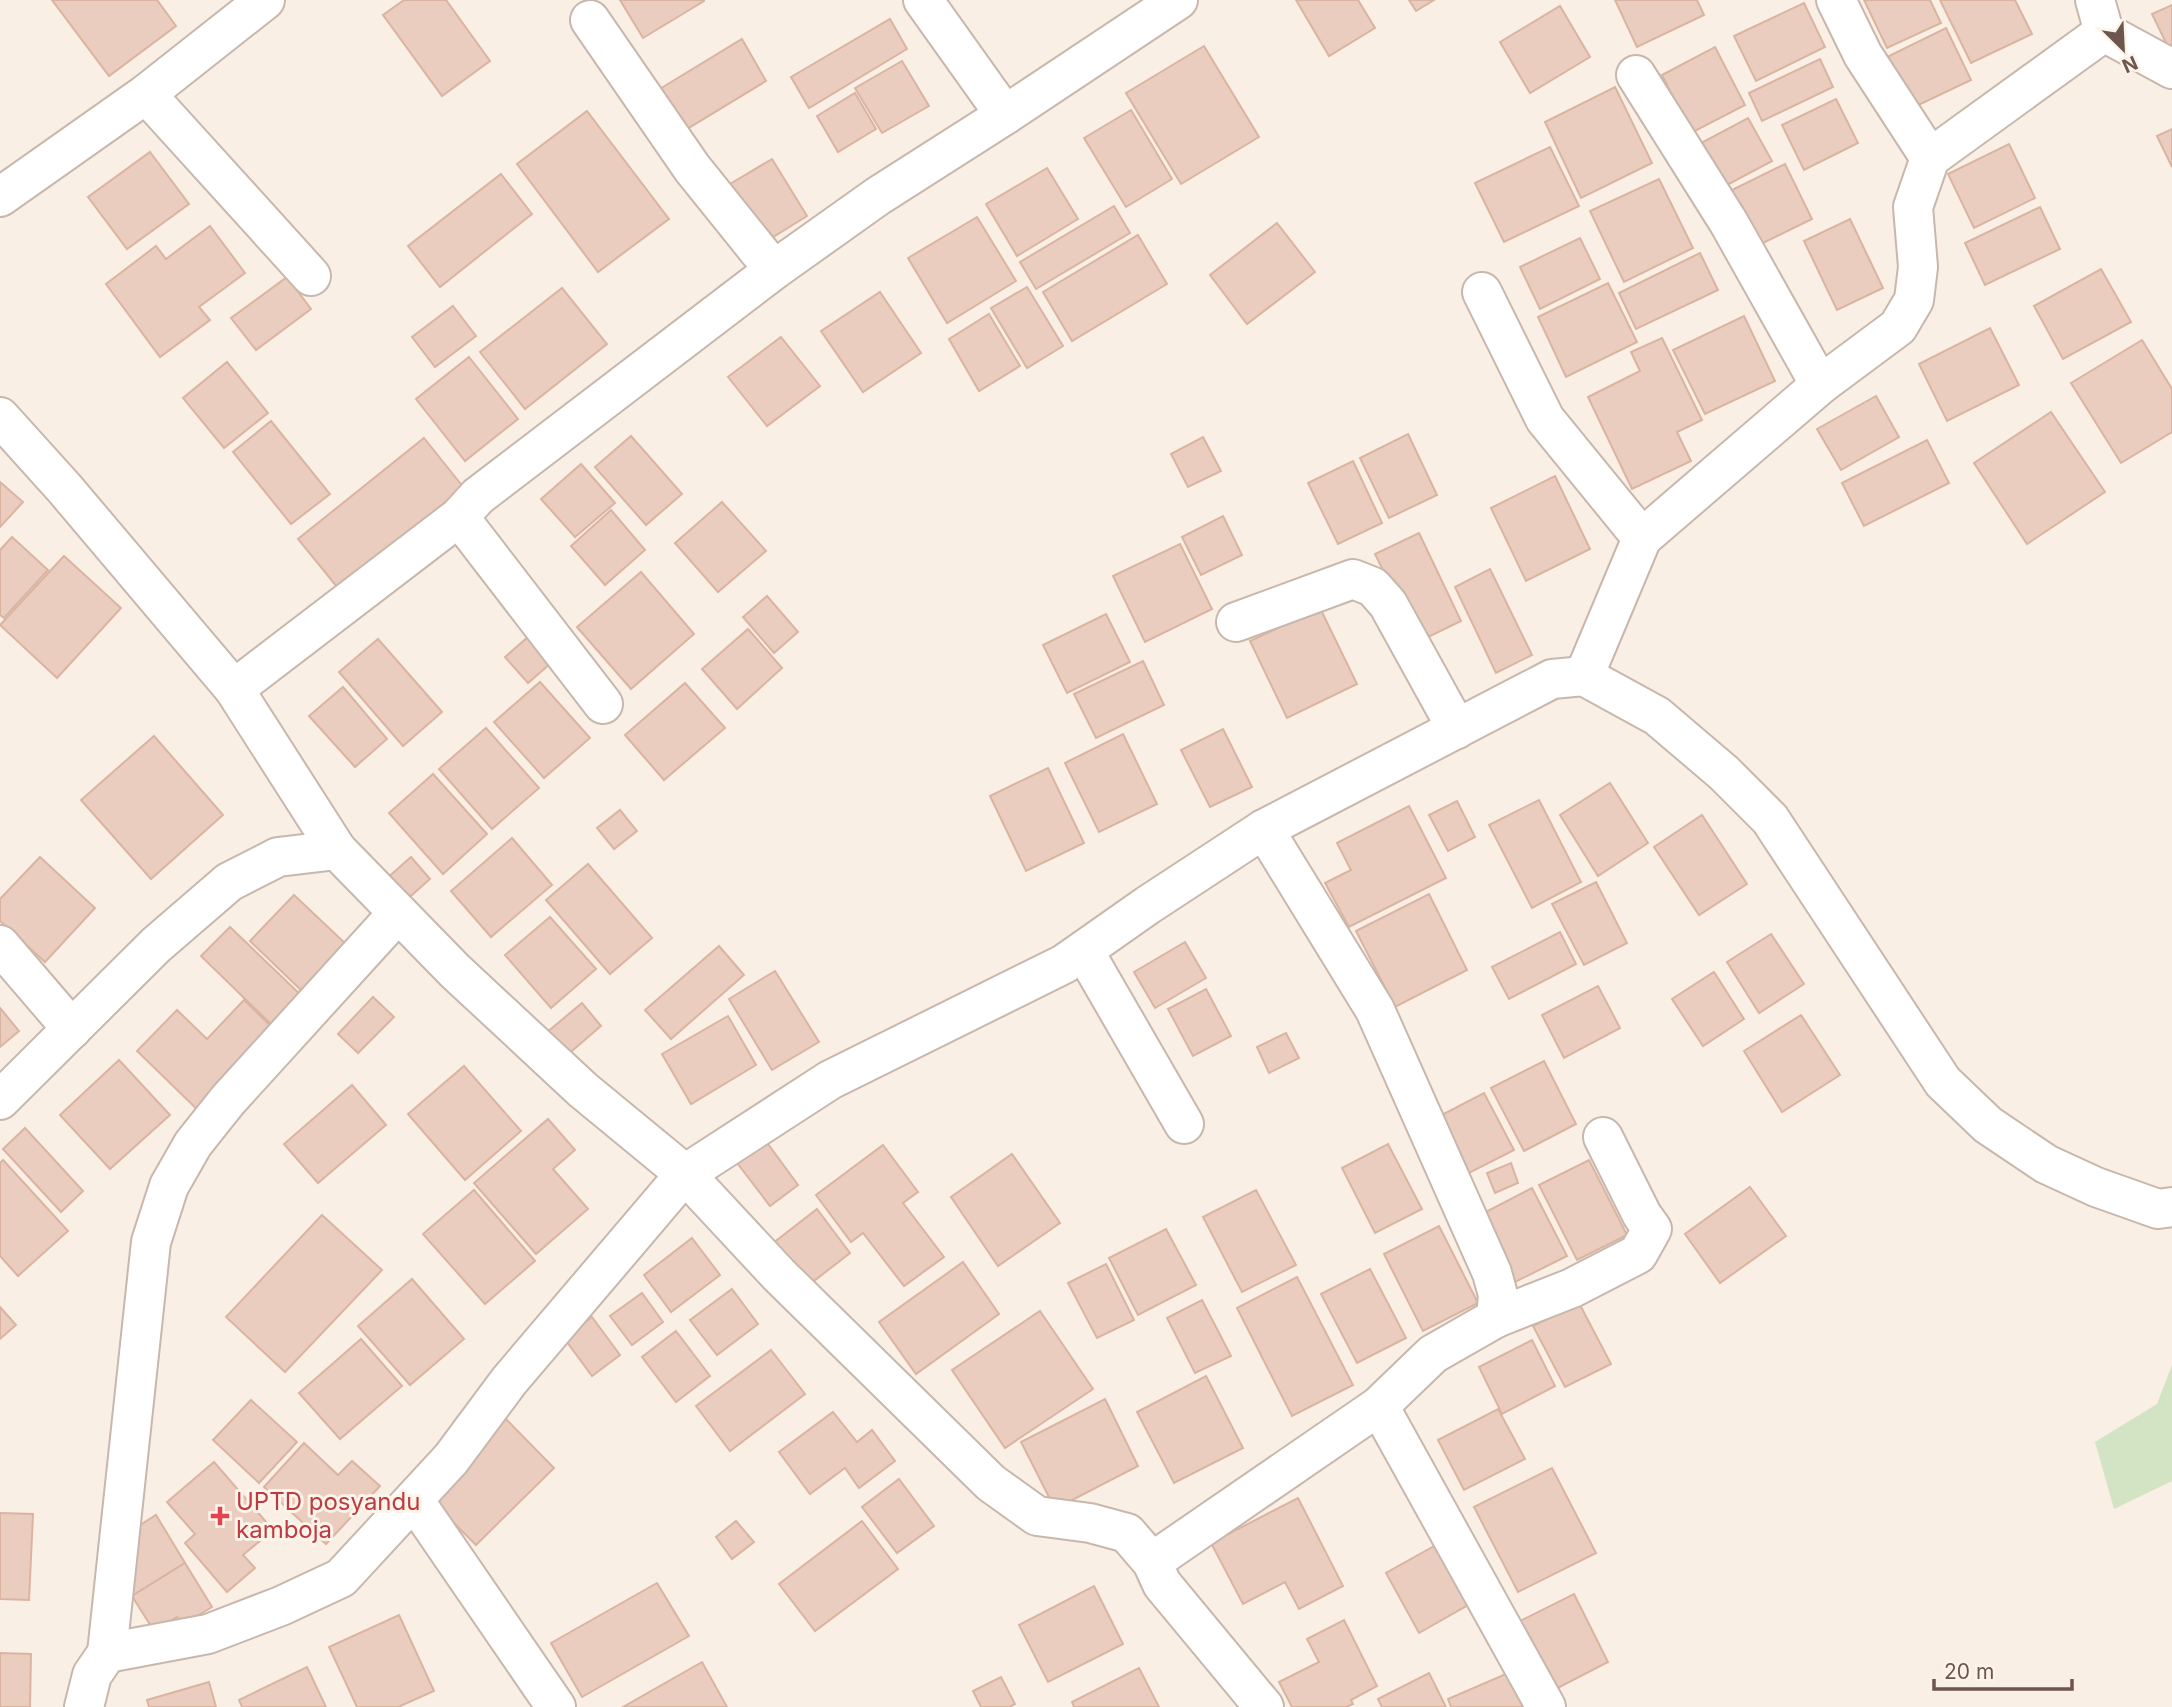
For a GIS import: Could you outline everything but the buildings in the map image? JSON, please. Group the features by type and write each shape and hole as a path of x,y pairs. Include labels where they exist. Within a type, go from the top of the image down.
{"street":[{"path":"0,197 146,94 265,0"},
{"path":"923,0 1005,116"},
{"path":"234,689 459,517 478,496 774,270 878,196 1005,116 1178,0"},
{"path":"1836,0 1863,55 1930,158"},
{"path":"1584,676 1643,538 1820,385 1898,327 1914,300 1918,267 1913,207 1930,158 2099,16 2172,69"},
{"path":"590,20 692,167 774,270"},
{"path":"1636,75 1729,223 1820,385"},
{"path":"146,94 311,276"},
{"path":"1482,292 1545,419 1643,538"},
{"path":"0,417 65,489 234,689 337,850 398,913 455,971 583,1090 685,1174 779,1275 991,1483 1037,1516 1090,1522 1127,1533 1152,1562 1163,1584 1264,1707"},
{"path":"459,517 603,704"},
{"path":"1236,622 1353,579 1373,587 1388,604 1457,729"},
{"path":"107,1653 208,1634 281,1606 341,1578 451,1459 509,1381 685,1174 830,1080 1064,964 1264,829 1552,679 1584,676 1657,716 1724,773 1770,820 1943,1082 1988,1125 2046,1164 2096,1188 2158,1209 2172,1207"},
{"path":"1264,829 1375,1010 1492,1273 1498,1295 1496,1318"},
{"path":"0,1100 156,945 229,882 278,857 337,850"},
{"path":"84,1707 92,1675 107,1653 151,1242 169,1186 192,1144 228,1100 398,913"},
{"path":"0,945 72,1029"},
{"path":"1084,951 1184,1124"},
{"path":"1152,1562 1378,1406 1433,1354 1496,1318 1572,1289 1638,1254 1652,1229 1642,1216 1603,1137"},
{"path":"1378,1406 1546,1707"},
{"path":"414,1500 556,1707"}],"green space":[{"path":"2172,1365 2172,1481 2114,1509 2095,1442 2157,1404"}],"place":[{"name":"UPTD posyandu kamboja","path":"220,1516"}]}
